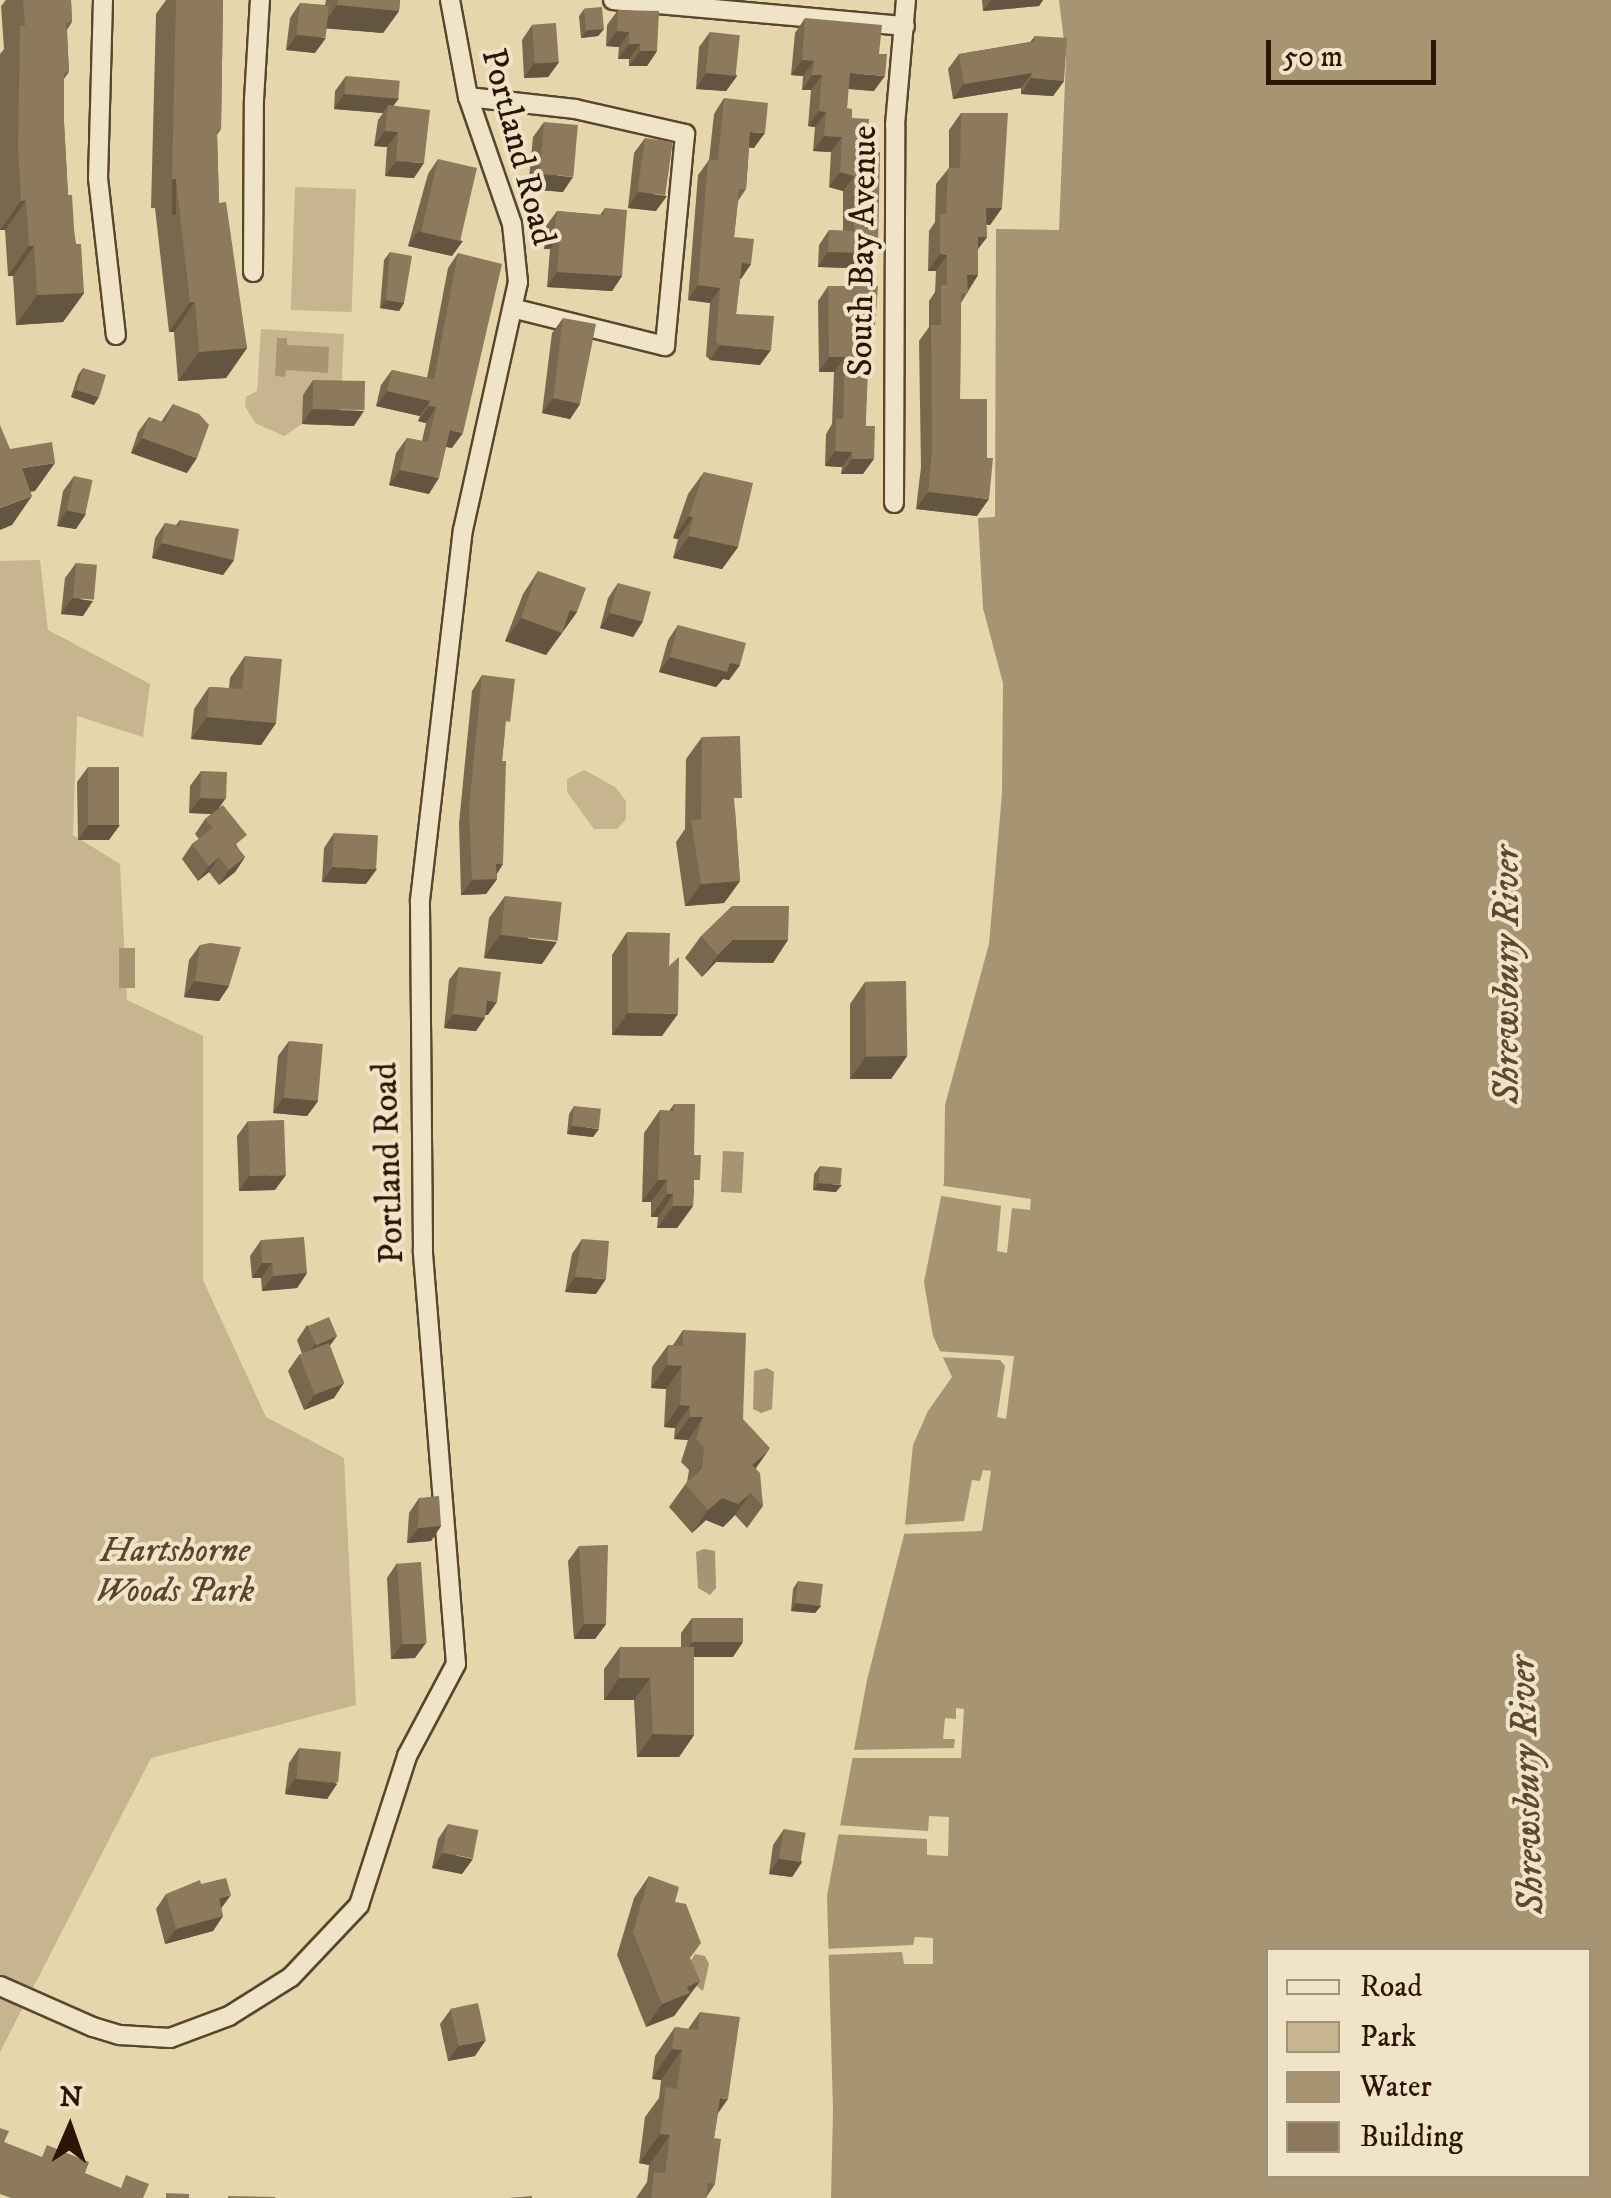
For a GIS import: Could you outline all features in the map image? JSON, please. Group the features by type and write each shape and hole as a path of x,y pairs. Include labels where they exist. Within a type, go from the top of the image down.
{"street":[{"path":"104,0 98,178 116,335"},
{"path":"253,272 254,100 260,0"},
{"name":"Portland Road","path":"0,1986 120,2035 170,2038 229,2016 291,1978 360,1905 407,1756 456,1664 423,1250 420,900 463,530 518,282 512,224 468,98 450,0"},
{"path":"613,0 905,26"},
{"name":"South Bay Avenue","path":"894,503 895,125 906,0"},
{"path":"468,98 575,109 685,134 665,346 515,309"}],"green space":[{"path":"295,187 356,189 352,312 291,310"},
{"path":"261,329 344,334 341,395 355,396 354,426 302,424 284,436 255,423 245,406 246,397 257,391"},
{"name":"Hartshorne Woods Park","path":"40,560 48,630 150,684 143,737 77,716 73,835 120,864 127,1000 203,1036 203,1280 266,1417 344,1458 356,1705 151,1758 0,2052 0,561"},
{"path":"584,770 615,787 626,801 626,819 617,829 594,829 567,792 567,779"}],"water":[{"name":"Shrewsbury River","path":"1059,0 1611,0 1611,2198 831,2198 833,2110 827,1896 867,1680 904,1535 913,1445 928,1411 952,1377 933,1336 924,1282 944,1182 945,1105 989,944 1002,793 1003,683 983,608 978,518 995,517 996,229 1059,230 1066,58"},
{"path":"277,338 287,338 287,345 329,347 328,373 286,370 285,377 275,376"},
{"path":"119,948 135,948 135,988 119,988"},
{"path":"723,1151 744,1152 742,1193 721,1192"},
{"path":"767,1368 774,1372 772,1409 761,1413 753,1409 754,1371"},
{"path":"715,1551 716,1588 710,1595 698,1588 696,1552"},
{"path":"695,1954 705,1956 709,1964 703,1991 691,1982 690,1962"}],"pier":[{"path":"938,1185 1031,1199 1030,1210 1012,1208 1007,1253 997,1251 1001,1206 936,1195"},
{"path":"934,1351 1014,1356 1006,1419 997,1417 1005,1366 1000,1360 937,1357"},
{"path":"983,1470 991,1471 982,1531 899,1534 900,1525 964,1521 972,1480 980,1481"},
{"path":"956,1708 964,1709 961,1758 847,1758 849,1750 954,1748 955,1739 943,1739 945,1718 956,1719"},
{"path":"929,1816 949,1817 948,1856 927,1855 927,1839 833,1834 835,1825 928,1831"},
{"path":"915,1937 933,1938 933,1964 904,1964 902,1952 824,1955 824,1949 913,1945"}],"building":[{"path":"23,0 71,0 72,22 66,22 69,72 64,73 64,122 68,195 72,195 75,244 81,244 84,293 37,295 34,246 29,246 26,200 21,201 18,149"},
{"path":"176,0 223,0 221,129 217,130 219,203 226,202 247,348 199,352 176,179 172,179"},
{"path":"338,0 400,0 399,11 337,5"},
{"path":"300,3 329,6 325,38 297,35"},
{"path":"602,7 604,29 586,30 584,9"},
{"path":"618,10 659,11 657,51 640,51 640,44 629,44 629,32 617,31"},
{"path":"805,18 882,25 879,54 887,54 885,76 850,73 847,108 852,109 852,118 869,119 866,152 880,152 878,246 862,245 862,253 828,252 829,230 854,231 854,176 840,172 842,137 824,136 826,112 819,111 822,75 812,75 814,61 802,60"},
{"path":"556,23 559,62 535,64 532,25"},
{"path":"710,32 740,35 736,76 706,73"},
{"path":"1035,36 1067,38 1064,81 1031,78 1032,73 964,84 959,54 1034,42"},
{"path":"346,76 400,81 398,99 344,94"},
{"path":"724,98 768,103 765,133 750,132 746,189 739,189 734,237 754,239 751,264 742,263 736,314 774,316 771,350 720,345 716,341 720,288 698,285 708,160 718,160"},
{"path":"388,105 430,110 424,163 396,161 398,132 385,131"},
{"path":"961,113 1008,113 1002,208 986,208 987,237 978,237 978,275 967,275 968,293 961,293 960,399 987,399 987,458 993,458 989,499 928,492 932,450 931,325 941,325 941,285 947,285 947,255 940,254 940,214 946,214 948,168 960,168"},
{"path":"544,122 578,125 573,177 539,174"},
{"path":"645,138 673,142 665,195 637,191"},
{"path":"438,159 477,168 460,241 421,232"},
{"path":"605,208 627,210 622,276 557,272 557,211 604,215"},
{"path":"390,252 412,256 404,303 386,300"},
{"path":"458,253 502,264 463,433 450,430 439,478 400,470 407,438 428,442 436,407 429,406 430,401 387,391 392,370 434,379"},
{"path":"828,286 878,286 875,325 870,325 866,419 866,426 875,426 874,459 852,459 852,452 835,451 836,419 843,419 845,357 829,357"},
{"path":"563,318 596,324 580,404 553,398"},
{"path":"83,368 106,375 99,397 76,390"},
{"path":"313,380 365,381 364,410 312,409"},
{"path":"173,404 199,414 209,425 197,458 142,438 149,417 165,423"},
{"path":"0,425 10,449 52,442 55,463 22,468 32,496 0,508"},
{"path":"704,472 753,483 738,547 689,536 693,517 689,516"},
{"path":"74,476 93,480 85,514 67,510"},
{"path":"180,520 239,529 234,560 162,543 165,523 179,526"},
{"path":"76,563 97,565 94,600 73,598"},
{"path":"538,571 586,588 577,612 570,610 562,633 521,618"},
{"path":"618,583 651,592 643,622 610,613"},
{"path":"678,625 746,643 740,665 730,663 727,672 670,657"},
{"path":"245,656 282,659 276,723 207,717 209,687 242,689"},
{"path":"482,675 515,679 502,761 506,761 503,864 496,864 497,879 472,880 469,808"},
{"path":"740,736 742,798 734,798 740,881 701,884 691,820 701,819 702,737"},
{"path":"88,767 119,767 119,825 88,825"},
{"path":"201,771 227,772 226,799 200,798"},
{"path":"223,805 247,835 235,845 245,857 229,870 219,857 209,866 192,844 213,828 205,819"},
{"path":"334,833 378,835 376,869 332,867"},
{"path":"505,896 562,902 558,941 501,935"},
{"path":"732,906 789,906 788,940 732,940 718,955 701,936"},
{"path":"627,932 670,933 669,966 679,957 678,1014 628,1013"},
{"path":"200,945 241,947 229,986 195,981"},
{"path":"459,967 501,972 497,1002 487,1000 485,1018 453,1014"},
{"path":"906,981 907,1056 866,1057 865,982"},
{"path":"289,1041 323,1044 318,1101 284,1098"},
{"path":"674,1104 695,1104 694,1155 701,1155 700,1180 694,1180 693,1206 673,1206 673,1194 667,1194 667,1180 658,1180 660,1110 674,1111"},
{"path":"574,1106 601,1109 599,1129 572,1126"},
{"path":"284,1120 286,1175 250,1176 248,1121"},
{"path":"820,1166 842,1168 840,1185 819,1183"},
{"path":"304,1237 307,1273 273,1276 272,1263 262,1263 261,1240"},
{"path":"582,1239 609,1241 606,1279 575,1277"},
{"path":"329,1317 337,1336 316,1345 308,1326"},
{"path":"683,1330 746,1333 743,1419 770,1448 752,1465 760,1473 763,1506 751,1493 738,1504 722,1498 708,1510 685,1484 702,1469 704,1448 696,1439 703,1417 690,1417 690,1406 680,1405 682,1366 667,1365 668,1345 683,1346"},
{"path":"329,1343 344,1383 315,1395 299,1354"},
{"path":"439,1496 441,1526 418,1528 419,1498"},
{"path":"608,1545 606,1624 584,1624 579,1546"},
{"path":"421,1562 427,1643 403,1644 397,1564"},
{"path":"798,1581 823,1584 820,1606 795,1603"},
{"path":"692,1618 743,1618 743,1642 692,1642"},
{"path":"620,1647 694,1647 694,1735 653,1734 650,1678 619,1678"},
{"path":"299,1748 341,1752 338,1783 296,1779"},
{"path":"448,1824 478,1830 473,1858 442,1852"},
{"path":"784,1829 806,1833 800,1862 779,1859"},
{"path":"649,1876 679,1887 675,1902 686,1904 701,1943 690,1958 700,1981 687,1987 690,1993 662,2004 633,1932"},
{"path":"226,1878 231,1895 219,1898 223,1916 176,1929 166,1894 200,1880 201,1884"},
{"path":"478,2003 486,2040 459,2046 451,2009"},
{"path":"700,2012 740,2017 728,2099 720,2098 714,2138 721,2139 715,2184 708,2183 706,2198 651,2198 654,2172 665,2173 670,2135 660,2134 666,2087 677,2089 682,2050 672,2049 675,2027 698,2030"},
{"path":"0,2128 9,2131 4,2142 42,2157 47,2145 89,2162 85,2173 121,2188 126,2175 149,2184 143,2198 11,2198 0,2194"},
{"path":"166,2193 189,2194 189,2198 166,2198"},
{"path":"275,2197 275,2198 228,2198"}]}
